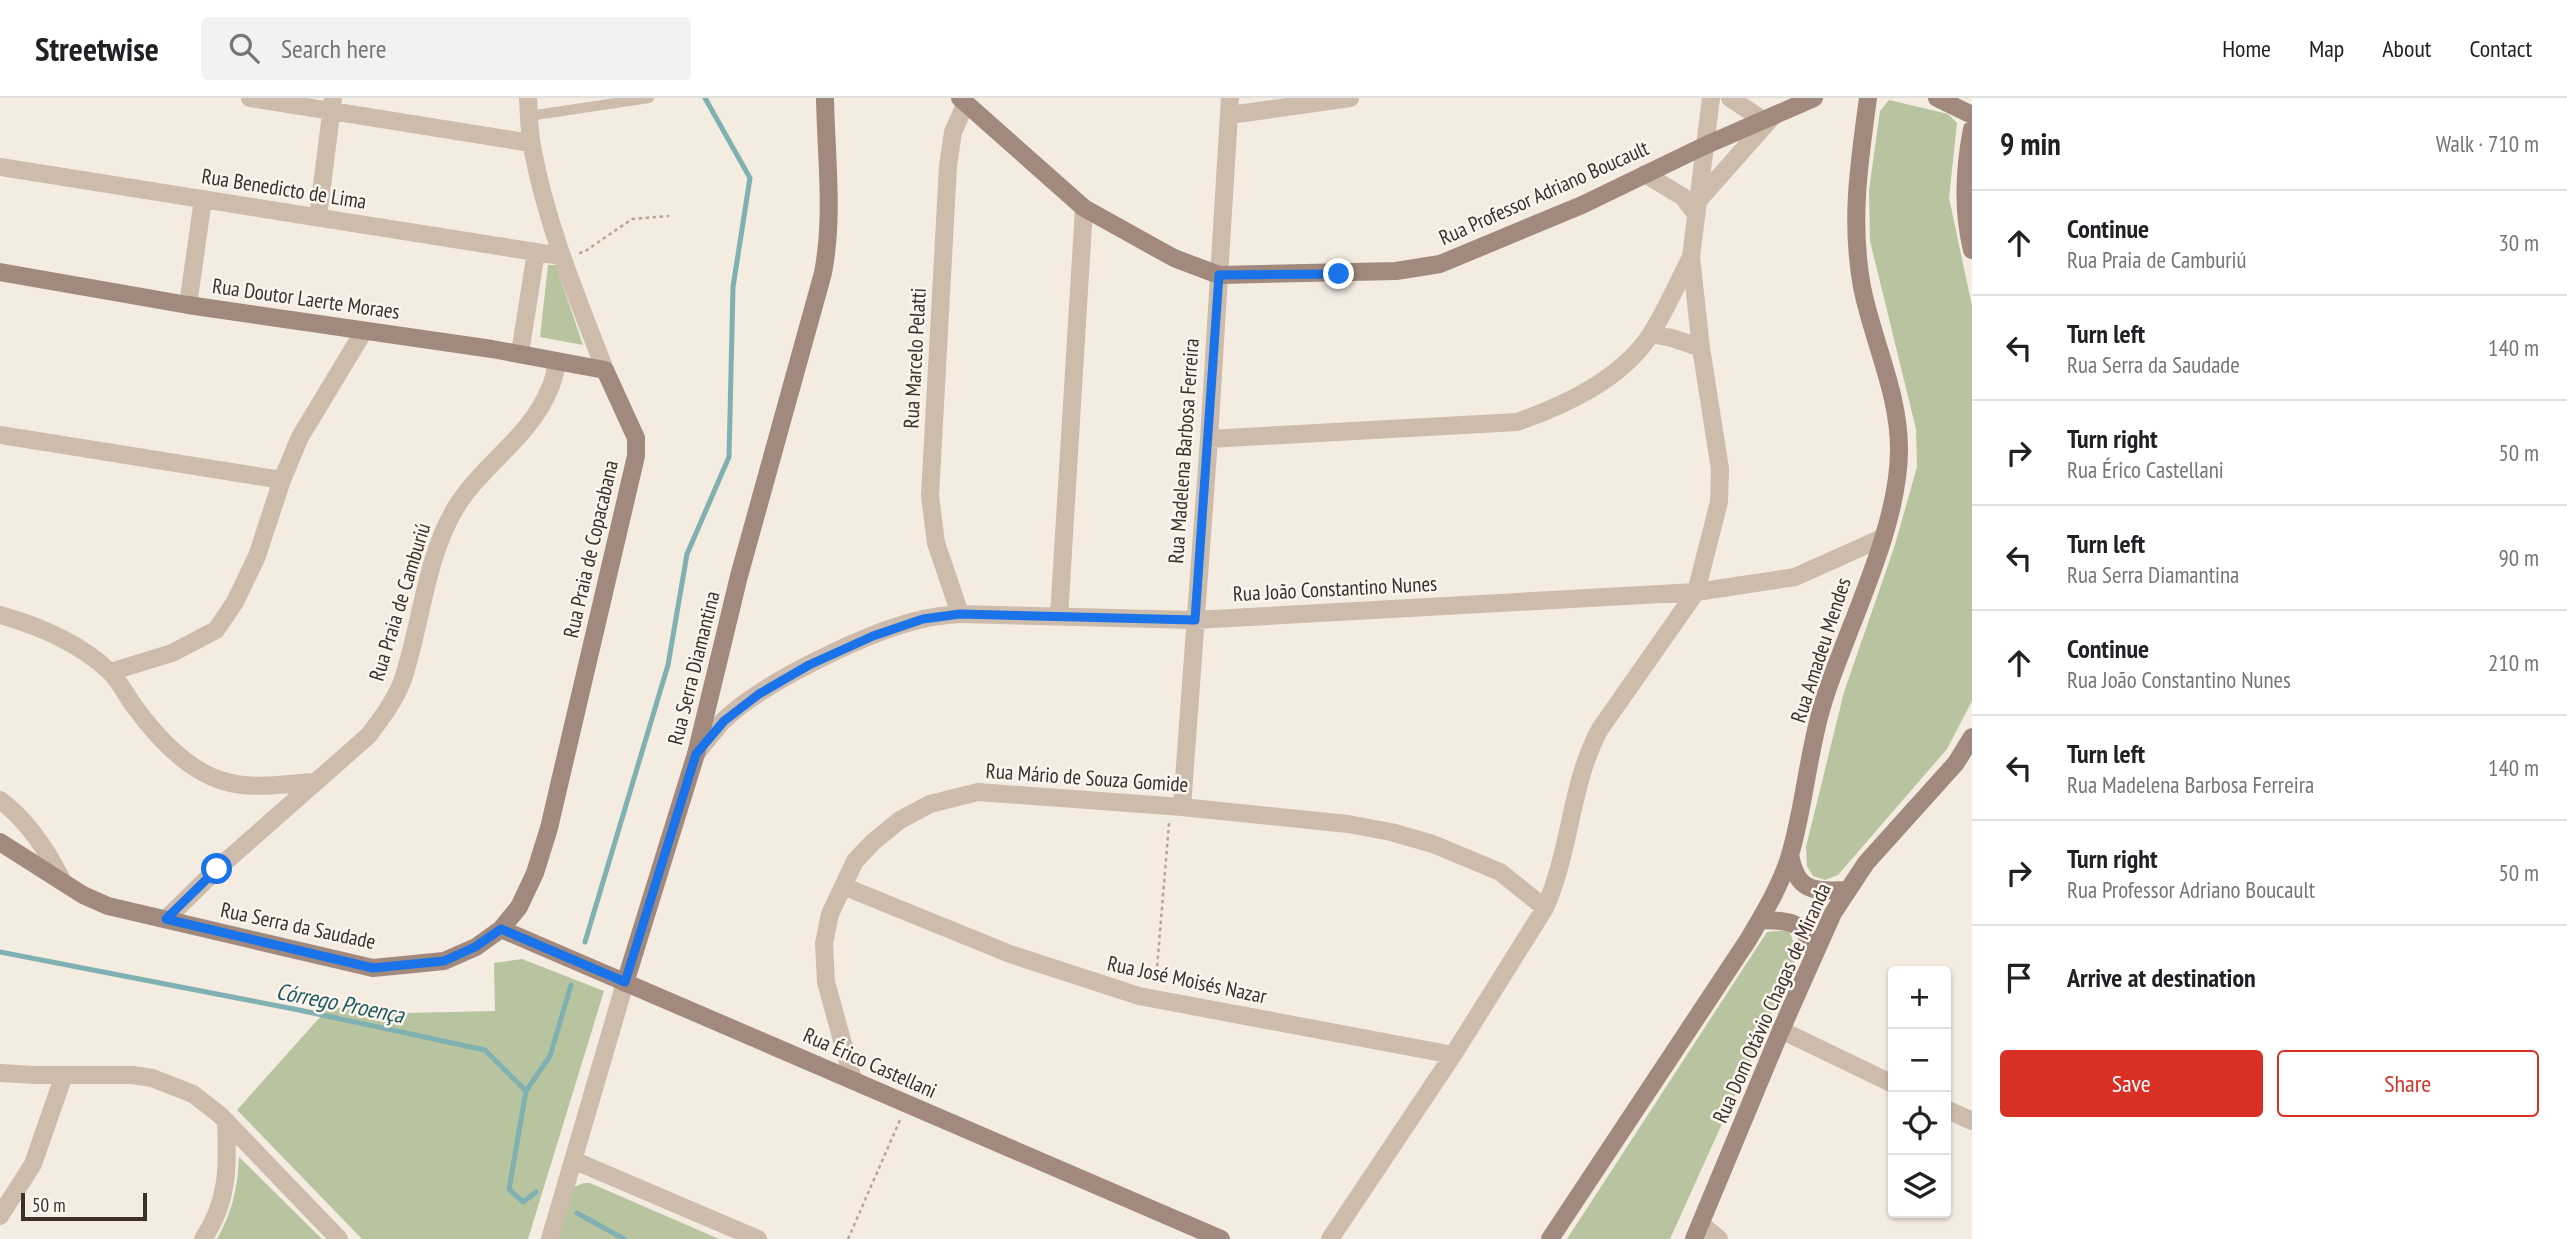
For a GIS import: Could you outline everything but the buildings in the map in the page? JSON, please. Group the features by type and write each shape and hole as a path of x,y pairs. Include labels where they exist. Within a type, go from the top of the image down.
{"street":[{"path":"250,98 332,104 531,143"},
{"name":"Rua Serra Diamantina","path":"550,1239 625,982 696,754 739,576 823,273 827,250 829,197 825,98"},
{"path":"1230,106 1350,98"},
{"path":"1329,1239 1453,1055 1545,908 1557,882 1583,768 1591,747 1608,718 1696,592 1719,502 1720,469 1701,348 1691,257 1711,98"},
{"path":"1696,208 1769,117 1730,98"},
{"name":"Rua Professor Adriano Boucault","path":"963,100 1084,208 1174,258 1219,275 1396,271 1440,264 1582,205 1703,146 1814,98"},
{"name":"Rua Amadeu Mendes","path":"1550,1239 1748,940 1773,896 1790,854 1823,704 1893,500 1899,453 1897,421 1863,290 1857,253 1855,187 1868,98"},
{"path":"1937,98 1972,115"},
{"name":"Rua Marcelo Pelatti","path":"960,614 936,543 930,496 947,166 953,132 963,100"},
{"path":"318,217 332,104"},
{"name":"Rua Madelena Barbosa Ferreira","path":"1176,806 1195,620 1209,439 1230,106"},
{"name":"Rua Praia de Copacabana","path":"501,929 519,906 535,873 549,828 636,456 636,438 605,370 561,256 542,196 531,143 529,107"},
{"path":"1972,129 1964,185 1966,223 1972,250"},
{"name":"Rua Benedicto de Lima","path":"0,167 561,256"},
{"path":"1645,174 1672,189 1696,208"},
{"path":"188,305 203,199"},
{"path":"1059,617 1084,208"},
{"path":"520,354 536,252"},
{"path":"1209,439 1517,422 1550,410 1594,386 1639,350 1651,334 1691,257"},
{"name":"Rua Doutor Laerte Moraes","path":"0,272 188,305 520,354 605,370"},
{"path":"110,672 172,653 216,630 235,602 257,556 282,480 300,437 364,331"},
{"path":"1651,334 1701,348"},
{"name":"Rua Praia de Camburiú","path":"166,919 217,869 368,736 387,711 401,684 438,547 453,511 470,485 526,427 550,389 557,363"},
{"path":"0,435 282,480"},
{"name":"Rua João Constantino Nunes","path":"696,754 724,721 759,694 809,665 873,636 923,619 960,614 1195,620 1696,592 1794,577 1882,538"},
{"path":"0,615 35,625 71,644 110,672 148,725 202,773 245,786 314,782"},
{"name":"Rua Dom Otávio Chagas de Miranda","path":"1698,1232 1781,1030 1833,913 1866,863 1956,763 1972,737"},
{"name":"Rua Mário de Souza Gomide","path":"853,1080 826,982 824,943 830,914 855,861 873,842 900,820 930,804 978,792 1176,806 1348,824 1391,832 1433,844 1500,872 1545,908"},
{"name":"Rua Serra da Saudade","path":"0,800 11,808 47,852 62,880 83,895 108,906 373,968 444,961 475,947 501,929"},
{"path":"0,842 62,880"},
{"path":"1790,854 1795,876 1802,884 1818,891 1846,890"},
{"name":"Rua José Moisés Nazar","path":"843,886 1010,954 1069,975 1154,999 1453,1055"},
{"path":"1760,920 1787,921 1801,927 1810,939 1815,954"},
{"name":"Rua Érico Castellani","path":"501,929 1221,1239"},
{"path":"1781,1030 1888,1082"},
{"path":"0,1073 152,1077 193,1094 226,1121 339,1239"},
{"path":"0,1216 33,1164 64,1075"},
{"path":"1951,1111 1972,1121"},
{"path":"204,1239 223,1197 229,1167 226,1121"},
{"path":"573,1160 758,1239"},
{"path":"1698,1232 1719,1239"}],"lane":[{"path":"529,107 649,98"}],"path":[{"path":"561,256 584,252 632,219 669,216"},
{"path":"1154,999 1176,806"},
{"path":"848,1239 907,1104"}],"green space":[{"path":"1889,100 1948,114 1957,123 1949,198 1972,306 1972,701 1947,749 1838,875 1825,880 1813,876 1807,866 1806,847 1844,692 1894,548 1917,467 1916,429 1870,241 1869,190 1880,111"},
{"path":"548,265 556,265 583,345 540,337"},
{"path":"1789,930 1798,955 1670,1239 1567,1239 1767,932"},
{"path":"522,959 604,991 528,1239 362,1239 237,1110 329,1007 406,1013 495,1011 494,963"},
{"path":"239,1157 322,1239 217,1239 233,1200"},
{"path":"590,1183 719,1239 556,1239 574,1187"}],"waterway":[{"path":"585,942 668,665 687,554 729,457 733,287 750,178 705,98"},
{"name":"Córrego Proença","path":"0,952 299,1010 485,1050 526,1091 509,1189 523,1202 536,1192"},
{"path":"526,1091 550,1056 571,985"},
{"path":"577,1213 624,1239"}],"route":[{"path":"217,869 166,919 373,968 444,961 475,947 501,929 625,982 696,754 724,721 759,694 809,665 873,636 923,619 960,614 1195,620 1219,275 1339,274"}]}
